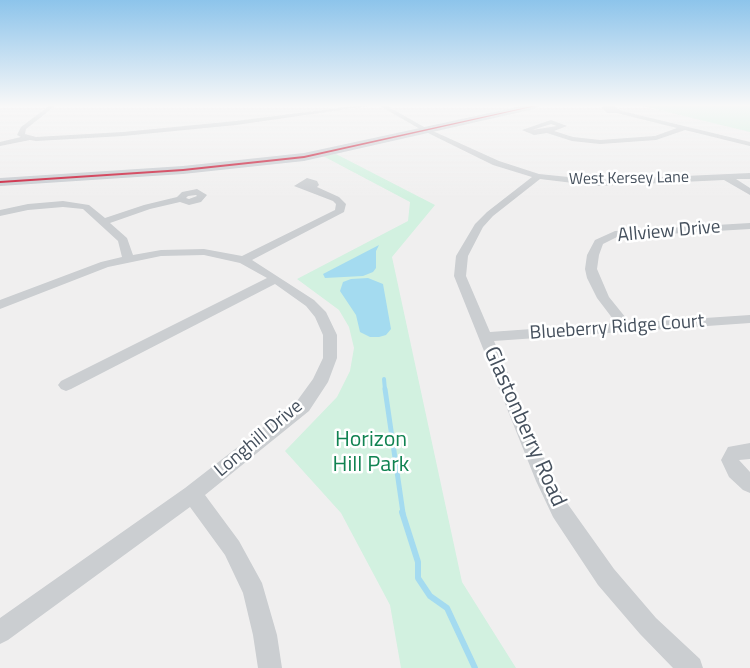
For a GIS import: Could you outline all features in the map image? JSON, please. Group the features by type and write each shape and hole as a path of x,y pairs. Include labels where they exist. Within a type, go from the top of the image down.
{"main road":[{"path":"0,182 183,170 304,157 395,137"},
{"path":"0,174 183,170"}],"street":[{"path":"0,142 19,137"},
{"path":"34,137 50,139 73,137"},
{"name":"West Kersey Lane","path":"443,137 502,165 538,176 598,183 750,176"},
{"path":"566,137 600,142 658,137"},
{"path":"722,137 750,144"},
{"name":"Glastonberry Road","path":"538,176 482,222 462,256 460,276 545,481 560,510 606,577 648,626 691,668"},
{"path":"726,177 750,192"},
{"path":"243,260 339,212 340,204 336,199 312,188"},
{"path":"104,222 142,208 180,200"},
{"path":"0,213 28,207 72,204 90,210 123,240 127,248 128,258"},
{"name":"Allview Drive","path":"627,328 603,298 593,278 593,255 599,242 615,234 750,226"},
{"name":"Longhill Drive","path":"0,305 84,271 128,258 161,253 204,252 243,260 275,279 310,303 322,315 330,335 330,358 320,382 302,406 192,494 0,632"},
{"path":"66,385 275,279"},
{"name":"Blueberry Ridge Court","path":"484,337 750,319"},
{"path":"750,451 734,452 730,460 735,471 750,484"},
{"path":"192,494 232,548 254,591 266,635 270,668"}],"green space":[{"name":"Horizon Hill Park","path":"336,154 435,205 392,257 462,582 516,668 401,668 390,605 341,513 285,451 337,397 350,371 354,348 349,327 339,310 297,279 408,221 410,202 323,156"}],"water":[{"path":"379,245 376,251 376,268 373,272 363,276 325,278 323,274"},
{"path":"368,278 383,284 391,329 386,335 379,337 370,337 360,332 356,315 340,291 343,282 351,279"}],"waterway":[{"path":"384,379 385,390"},
{"path":"385,389 403,513"},
{"path":"402,512 418,562 418,578 430,596 447,608 475,668"}],"transit line":[{"path":"0,182 183,170 304,157 393,137"}]}
